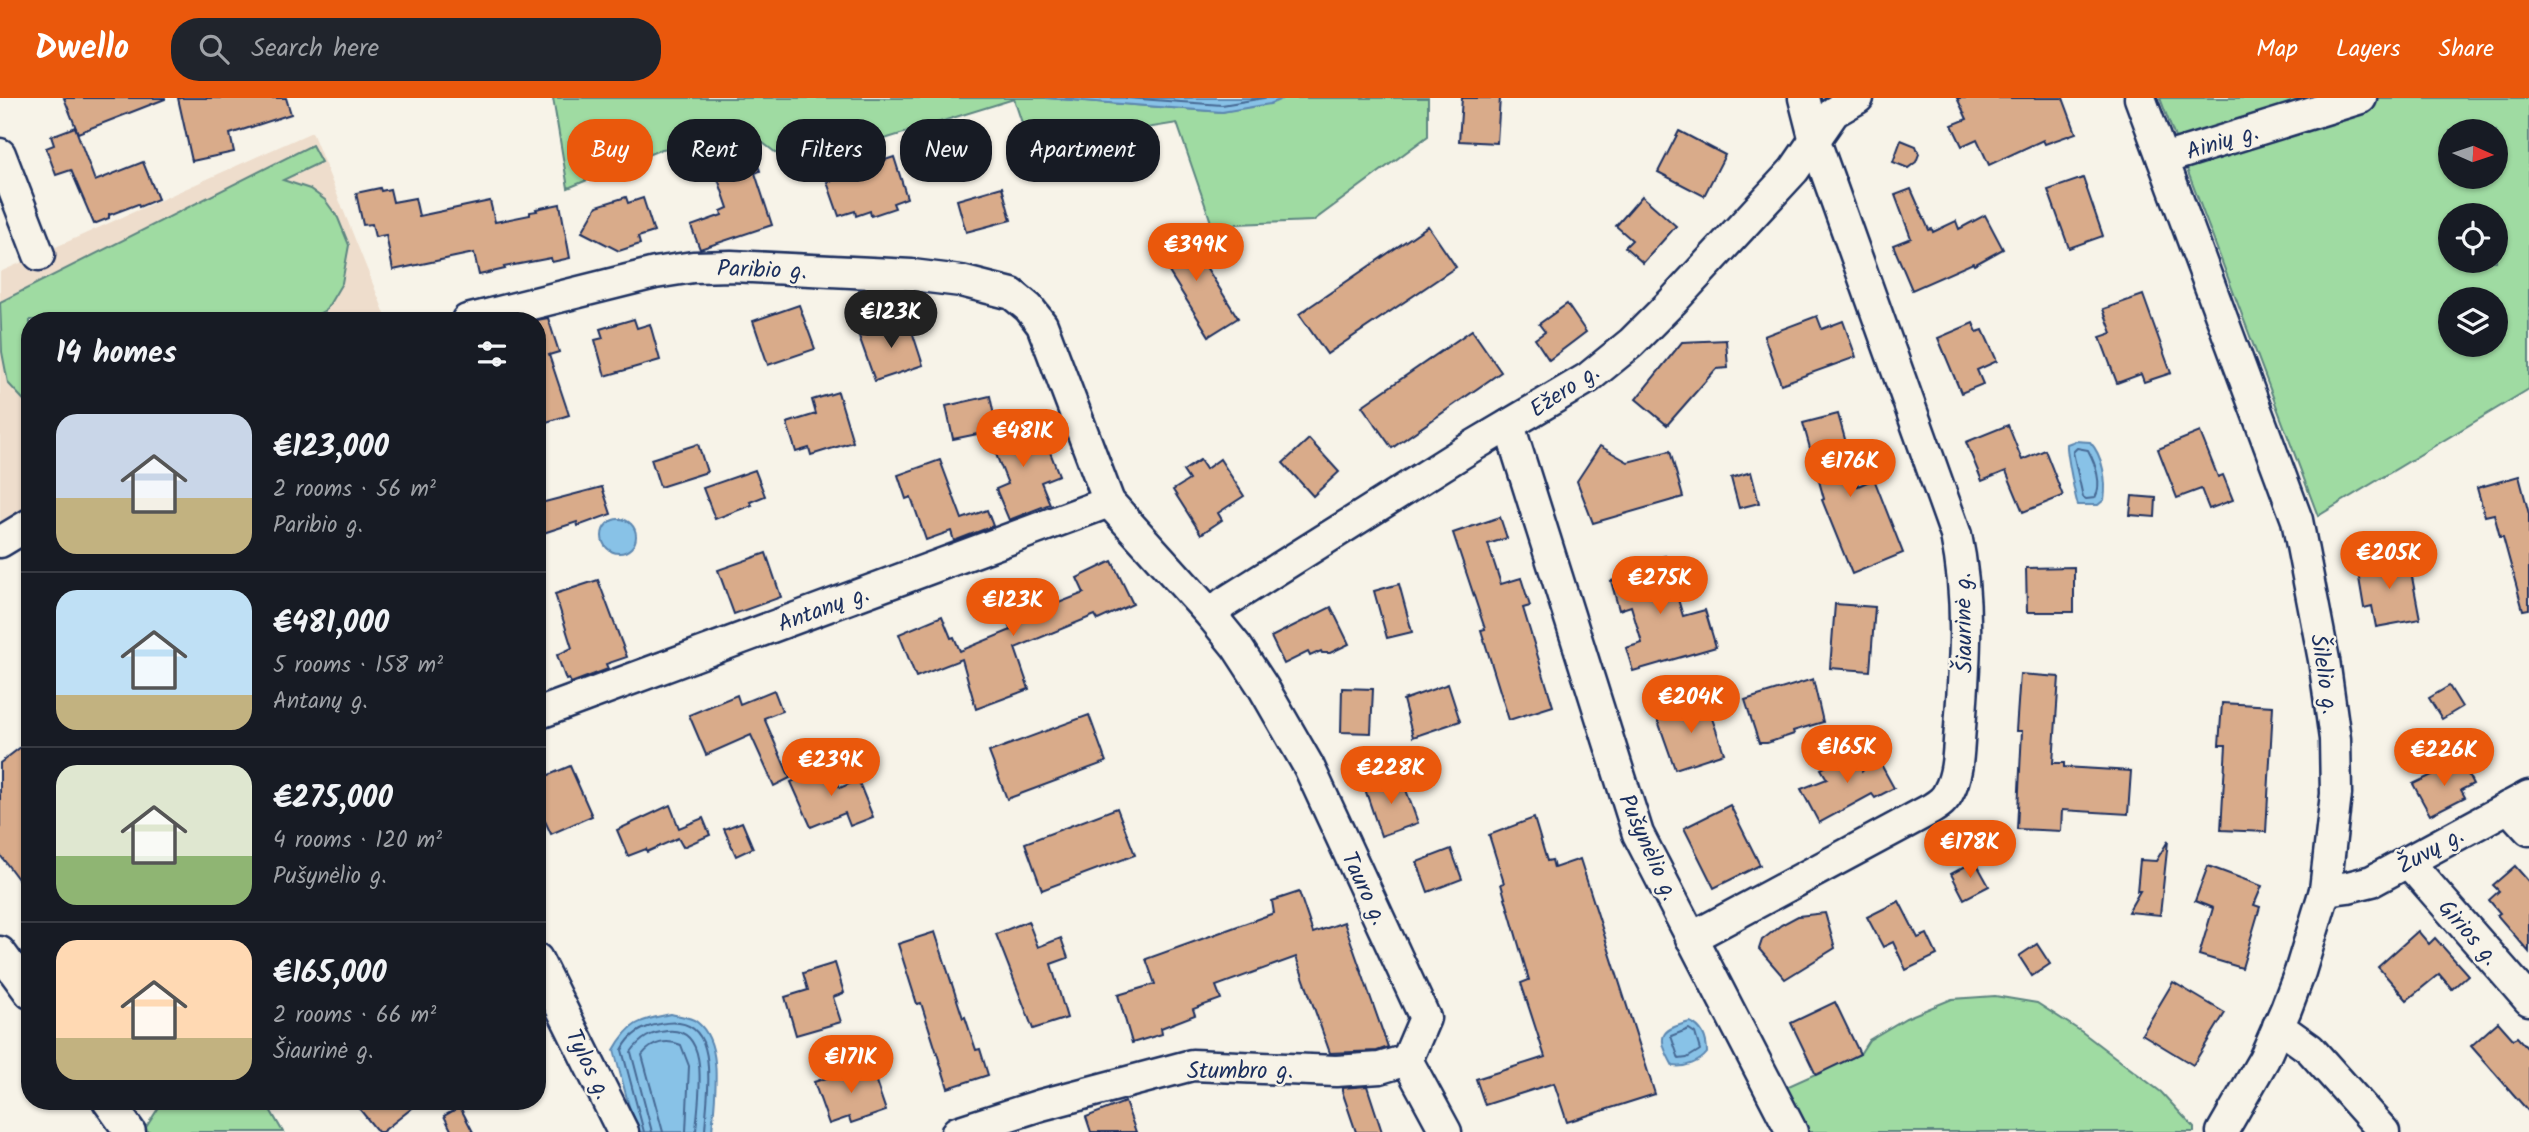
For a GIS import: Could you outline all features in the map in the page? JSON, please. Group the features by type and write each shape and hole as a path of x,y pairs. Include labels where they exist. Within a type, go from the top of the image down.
{"street":[{"name":"Šiaurinė g.","path":"1691,938 1937,805 1950,790 1957,765 1966,649 1965,585 1956,535 1815,141 1804,98"},
{"name":"Ežero g.","path":"1211,615 1224,603 1588,378 1631,343 1785,181 1834,112 1858,98"},
{"name":"Šilelio g.","path":"2140,98 2297,520 2324,660 2335,739 2336,794 2325,890 2300,972 2264,1059 2222,1132"},
{"name":"Ainių g.","path":"2163,159 2361,98"},
{"path":"0,154 39,255"},
{"name":"Paribio g.","path":"498,312 655,272 692,267 731,266 912,275 961,281 1012,294 1030,307 1042,325 1109,502 1211,615"},
{"name":"Pušynėlio g.","path":"1508,425 1638,834 1792,1132"},
{"name":"Antanų g.","path":"546,711 1109,502"},
{"path":"0,542 21,529"},
{"name":"Tauro g.","path":"1211,615 1237,647 1309,767 1425,1018 1407,1060"},
{"path":"2519,801 2529,830"},
{"name":"Žuvų g.","path":"2325,890 2372,881 2519,801"},
{"name":"Girios g.","path":"2409,863 2529,1000"},
{"path":"0,952 21,981"},
{"name":"Tylos g.","path":"546,977 623,1132"},
{"path":"2278,1026 2310,1049 2384,1132"},
{"path":"1407,1060 1446,1132"},
{"name":"Stumbro g.","path":"957,1132 1041,1105 1192,1065 1336,1071 1380,1068 1407,1060"},
{"path":"114,1110 130,1132"}],"shaded area":[{"path":"312,132 384,312 21,312 21,513 0,526 0,272"}],"green space":[{"path":"553,98 1046,98 1222,112 1284,98 1428,98 1428,136 1313,221 1212,225 1177,123 1160,126 1160,119 1021,119 1014,99 949,119 900,119 900,134 886,139 886,119 776,119 776,153 762,142 762,119 667,119 667,148 653,153 653,119 567,119 567,182"},
{"path":"2160,98 2529,98 2529,389 2318,516"},
{"path":"312,145 321,162 283,180 310,189 325,200 338,218 349,245 342,283 322,312 21,312 21,397 8,383 2,352 0,302"},
{"path":"567,182 582,182 568,188"},
{"path":"1995,996 2037,1003 2082,1032 2161,1092 2194,1128 2194,1132 1792,1132 1773,1093 1860,1054 1869,1040 1906,1018 1952,999"},
{"path":"157,1110 270,1110 283,1132 143,1132"}],"water":[{"path":"1046,98 1284,98 1270,104 1222,112"},
{"path":"2075,441 2090,442 2101,461 2105,493 2104,500 2098,505 2078,505 2067,448 2067,444"},
{"path":"619,519 631,524 636,536 631,548 619,553 607,548 602,536 607,524"},
{"path":"671,1014 697,1022 706,1032 711,1044 716,1074 712,1132 638,1132 634,1125 614,1050 625,1033 637,1023"},
{"path":"1690,1022 1703,1034 1707,1053 1692,1064 1673,1066 1664,1048 1664,1036 1672,1028"}],"building":[{"path":"64,98 165,98 165,99 78,133"},
{"path":"178,98 286,98 291,114 230,134 234,152 192,161"},
{"path":"1462,98 1500,98 1497,143 1459,141"},
{"path":"1957,98 2063,98 2076,133 2045,144 2043,140 1989,165 1977,139 1962,146 1952,125 1967,119"},
{"path":"75,127 95,181 143,162 158,199 109,215 109,218 94,224 71,170 56,175 46,148 54,145 51,136"},
{"path":"1679,131 1725,155 1704,196 1658,172"},
{"path":"1901,140 1916,146 1919,154 1916,162 1908,168 1893,162"},
{"path":"894,157 907,198 893,203 895,208 871,216 870,211 856,216 855,211 839,216 827,182 886,182 886,160"},
{"path":"2083,178 2103,236 2069,248 2048,190"},
{"path":"719,182 758,182 772,225 700,249 691,226 722,215 721,211 728,208"},
{"path":"1002,187 1011,220 966,232 957,200"},
{"path":"380,188 381,191 390,189 393,202 415,198 419,216 490,201 495,222 530,215 530,212 537,211 536,209 560,204 570,258 552,262 551,258 479,275 474,253 393,270 386,235 375,237 372,224 363,225 356,193"},
{"path":"1911,189 1929,230 1932,229 1933,232 1956,221 1959,229 1985,215 2003,249 1974,265 1973,263 1912,290 1893,245 1911,238 1895,195"},
{"path":"1642,196 1676,226 1643,263 1625,247 1632,240 1616,226"},
{"path":"626,197 628,203 643,198 654,232 638,237 640,244 619,251 582,232 597,206"},
{"path":"1428,226 1456,267 1327,354 1299,314"},
{"path":"1183,230 1238,318 1209,336 1154,248"},
{"path":"2143,295 2171,373 2144,382 2141,374 2117,383 2100,337 2112,333 2103,309"},
{"path":"1567,304 1586,332 1549,360 1535,339 1545,332 1539,324"},
{"path":"799,305 815,349 768,365 753,321"},
{"path":"1817,316 1822,329 1843,321 1856,357 1781,384 1764,336"},
{"path":"546,318 559,352 549,355 569,415 546,422"},
{"path":"634,319 637,328 650,324 660,360 605,376 595,340 603,338 600,329"},
{"path":"908,319 923,365 875,381 859,336"},
{"path":"1973,323 1977,332 1983,330 1997,361 1977,370 1983,384 1961,393 1938,338"},
{"path":"1472,330 1501,372 1392,448 1362,406"},
{"path":"1726,340 1728,368 1716,369 1667,425 1636,399 1682,342"},
{"path":"838,392 853,442 811,455 809,448 796,452 787,423 816,414 812,400"},
{"path":"990,396 997,430 953,439 946,406"},
{"path":"1838,414 1858,486 1874,479 1903,553 1852,574 1822,500 1824,499 1803,423"},
{"path":"1031,421 1038,439 1044,437 1059,475 1041,482 1050,504 1009,520 996,489 1008,484 989,437"},
{"path":"2008,425 2022,460 2045,450 2063,496 2023,512 2006,471 1982,481 1966,442"},
{"path":"2200,432 2218,477 2223,475 2233,500 2209,509 2201,489 2177,498 2158,449"},
{"path":"1309,439 1339,472 1313,496 1283,463"},
{"path":"698,444 707,472 660,487 651,459"},
{"path":"1600,446 1628,462 1670,451 1683,497 1593,523 1577,481"},
{"path":"1220,459 1244,496 1218,513 1222,520 1201,534 1173,490 1189,480 1183,471 1200,460 1206,469"},
{"path":"940,460 962,519 987,510 993,526 954,541 951,531 926,540 911,497 906,499 898,475"},
{"path":"755,470 765,496 750,502 752,505 715,519 703,488"},
{"path":"1751,472 1759,503 1739,508 1731,478"},
{"path":"2519,476 2529,514 2529,609 2523,610 2503,537 2500,537 2494,514 2485,516 2477,488"},
{"path":"602,487 611,514 578,526 577,522 546,532 546,502"},
{"path":"2132,496 2156,498 2155,517 2130,515"},
{"path":"1500,517 1507,538 1488,544 1501,584 1521,578 1530,606 1523,608 1553,706 1509,720 1481,630 1485,629 1453,533"},
{"path":"766,553 781,597 734,614 718,570"},
{"path":"1665,556 1683,616 1705,610 1716,647 1633,671 1626,648 1642,643 1631,606 1619,610 1611,581 1626,577 1623,569"},
{"path":"2408,556 2420,619 2376,627 2372,606 2364,608 2357,566"},
{"path":"1112,561 1133,604 1098,620 1095,615 1015,648 1029,689 976,709 962,659 916,677 899,634 942,616 960,651 1011,630 1006,619 1044,603 1046,608 1084,593 1077,578"},
{"path":"2074,567 2074,612 2027,612 2026,568"},
{"path":"598,580 627,657 606,664 608,669 571,683 569,679 566,680 557,655 572,648 555,594"},
{"path":"1399,584 1412,632 1387,638 1374,591"},
{"path":"1835,604 1875,607 1870,671 1830,668"},
{"path":"1331,607 1349,644 1330,653 1321,651 1310,656 1308,652 1284,664 1271,637"},
{"path":"2020,674 2059,677 2053,763 2064,763 2064,767 2131,771 2128,814 2062,810 2061,831 2017,829 2022,731 2016,731"},
{"path":"1813,679 1823,722 1793,731 1794,734 1767,743 1759,743 1745,700"},
{"path":"1448,684 1460,721 1413,737 1403,700"},
{"path":"2449,686 2462,707 2442,719 2429,698"},
{"path":"1342,688 1373,689 1371,733 1341,732"},
{"path":"774,690 782,711 764,718 790,778 774,786 751,735 706,755 689,715 737,695 740,704"},
{"path":"1706,701 1724,753 1675,769 1657,718"},
{"path":"2222,703 2273,706 2266,832 2221,830 2226,745 2219,745"},
{"path":"1089,715 1106,762 1007,799 989,752"},
{"path":"1864,746 1862,772 1873,750 1894,788 1875,798 1872,794 1819,823 1801,789 1827,779 1821,769"},
{"path":"21,747 21,883 0,855 0,763"},
{"path":"2461,761 2473,784 2461,790 2465,797 2430,815 2413,784"},
{"path":"831,765 840,788 858,780 873,817 850,826 845,813 811,827 791,782"},
{"path":"570,766 592,816 551,834 546,823 546,776"},
{"path":"1401,776 1418,823 1381,836 1365,789"},
{"path":"670,805 679,828 703,818 710,835 683,847 678,838 647,852 646,849 628,856 617,830"},
{"path":"1730,805 1760,865 1714,888 1684,828"},
{"path":"1117,808 1135,855 1042,890 1025,843"},
{"path":"1534,818 1547,861 1552,860 1554,868 1580,859 1655,1094 1567,1122 1554,1083 1485,1105 1476,1079 1545,1057 1521,983 1529,980 1489,835"},
{"path":"742,822 753,848 736,856 724,829"},
{"path":"2168,841 2160,915 2128,912 2140,891 2137,891 2140,860 2156,861"},
{"path":"1451,849 1462,879 1428,892 1417,862"},
{"path":"1975,861 1989,886 1964,899 1951,874"},
{"path":"2208,866 2262,886 2254,905 2260,907 2242,968 2199,955 2213,908 2195,901"},
{"path":"2515,866 2529,882 2529,952 2497,915 2500,913 2489,900 2499,891 2493,885"},
{"path":"1299,892 1313,933 1344,922 1388,1047 1377,1051 1330,1053 1296,957 1216,986 1221,999 1193,1009 1195,1015 1161,1028 1162,1034 1132,1043 1118,995 1155,984 1146,959 1274,913 1272,901"},
{"path":"1899,901 1918,938 1927,934 1937,955 1906,970 1893,942 1883,947 1867,917"},
{"path":"1825,913 1835,948 1785,979 1759,949 1762,940 1798,916"},
{"path":"1028,921 1038,947 1061,938 1068,958 1051,964 1067,1018 1033,1029 996,934"},
{"path":"2418,931 2429,944 2435,938 2468,975 2452,989 2439,974 2407,1000 2378,967"},
{"path":"935,932 963,1018 965,1017 976,1050 980,1049 988,1075 948,1088 921,1003 917,1004 898,944"},
{"path":"2037,944 2050,964 2032,976 2019,956"},
{"path":"835,963 844,993 833,997 841,1022 796,1035 785,997 808,990 803,973"},
{"path":"2173,982 2225,1013 2193,1065 2142,1034"},
{"path":"1835,1002 1860,1054 1816,1075 1791,1023"},
{"path":"2498,1022 2513,1039 2517,1037 2529,1050 2529,1112 2471,1046"},
{"path":"870,1064 886,1111 851,1123 849,1117 829,1124 814,1082"},
{"path":"1367,1086 1382,1132 1356,1132 1342,1091 1342,1088"},
{"path":"1125,1102 1136,1132 1091,1132 1086,1117"},
{"path":"360,1110 410,1110 382,1132 378,1132"},
{"path":"455,1110 462,1110 473,1132 452,1132 444,1116"}]}
